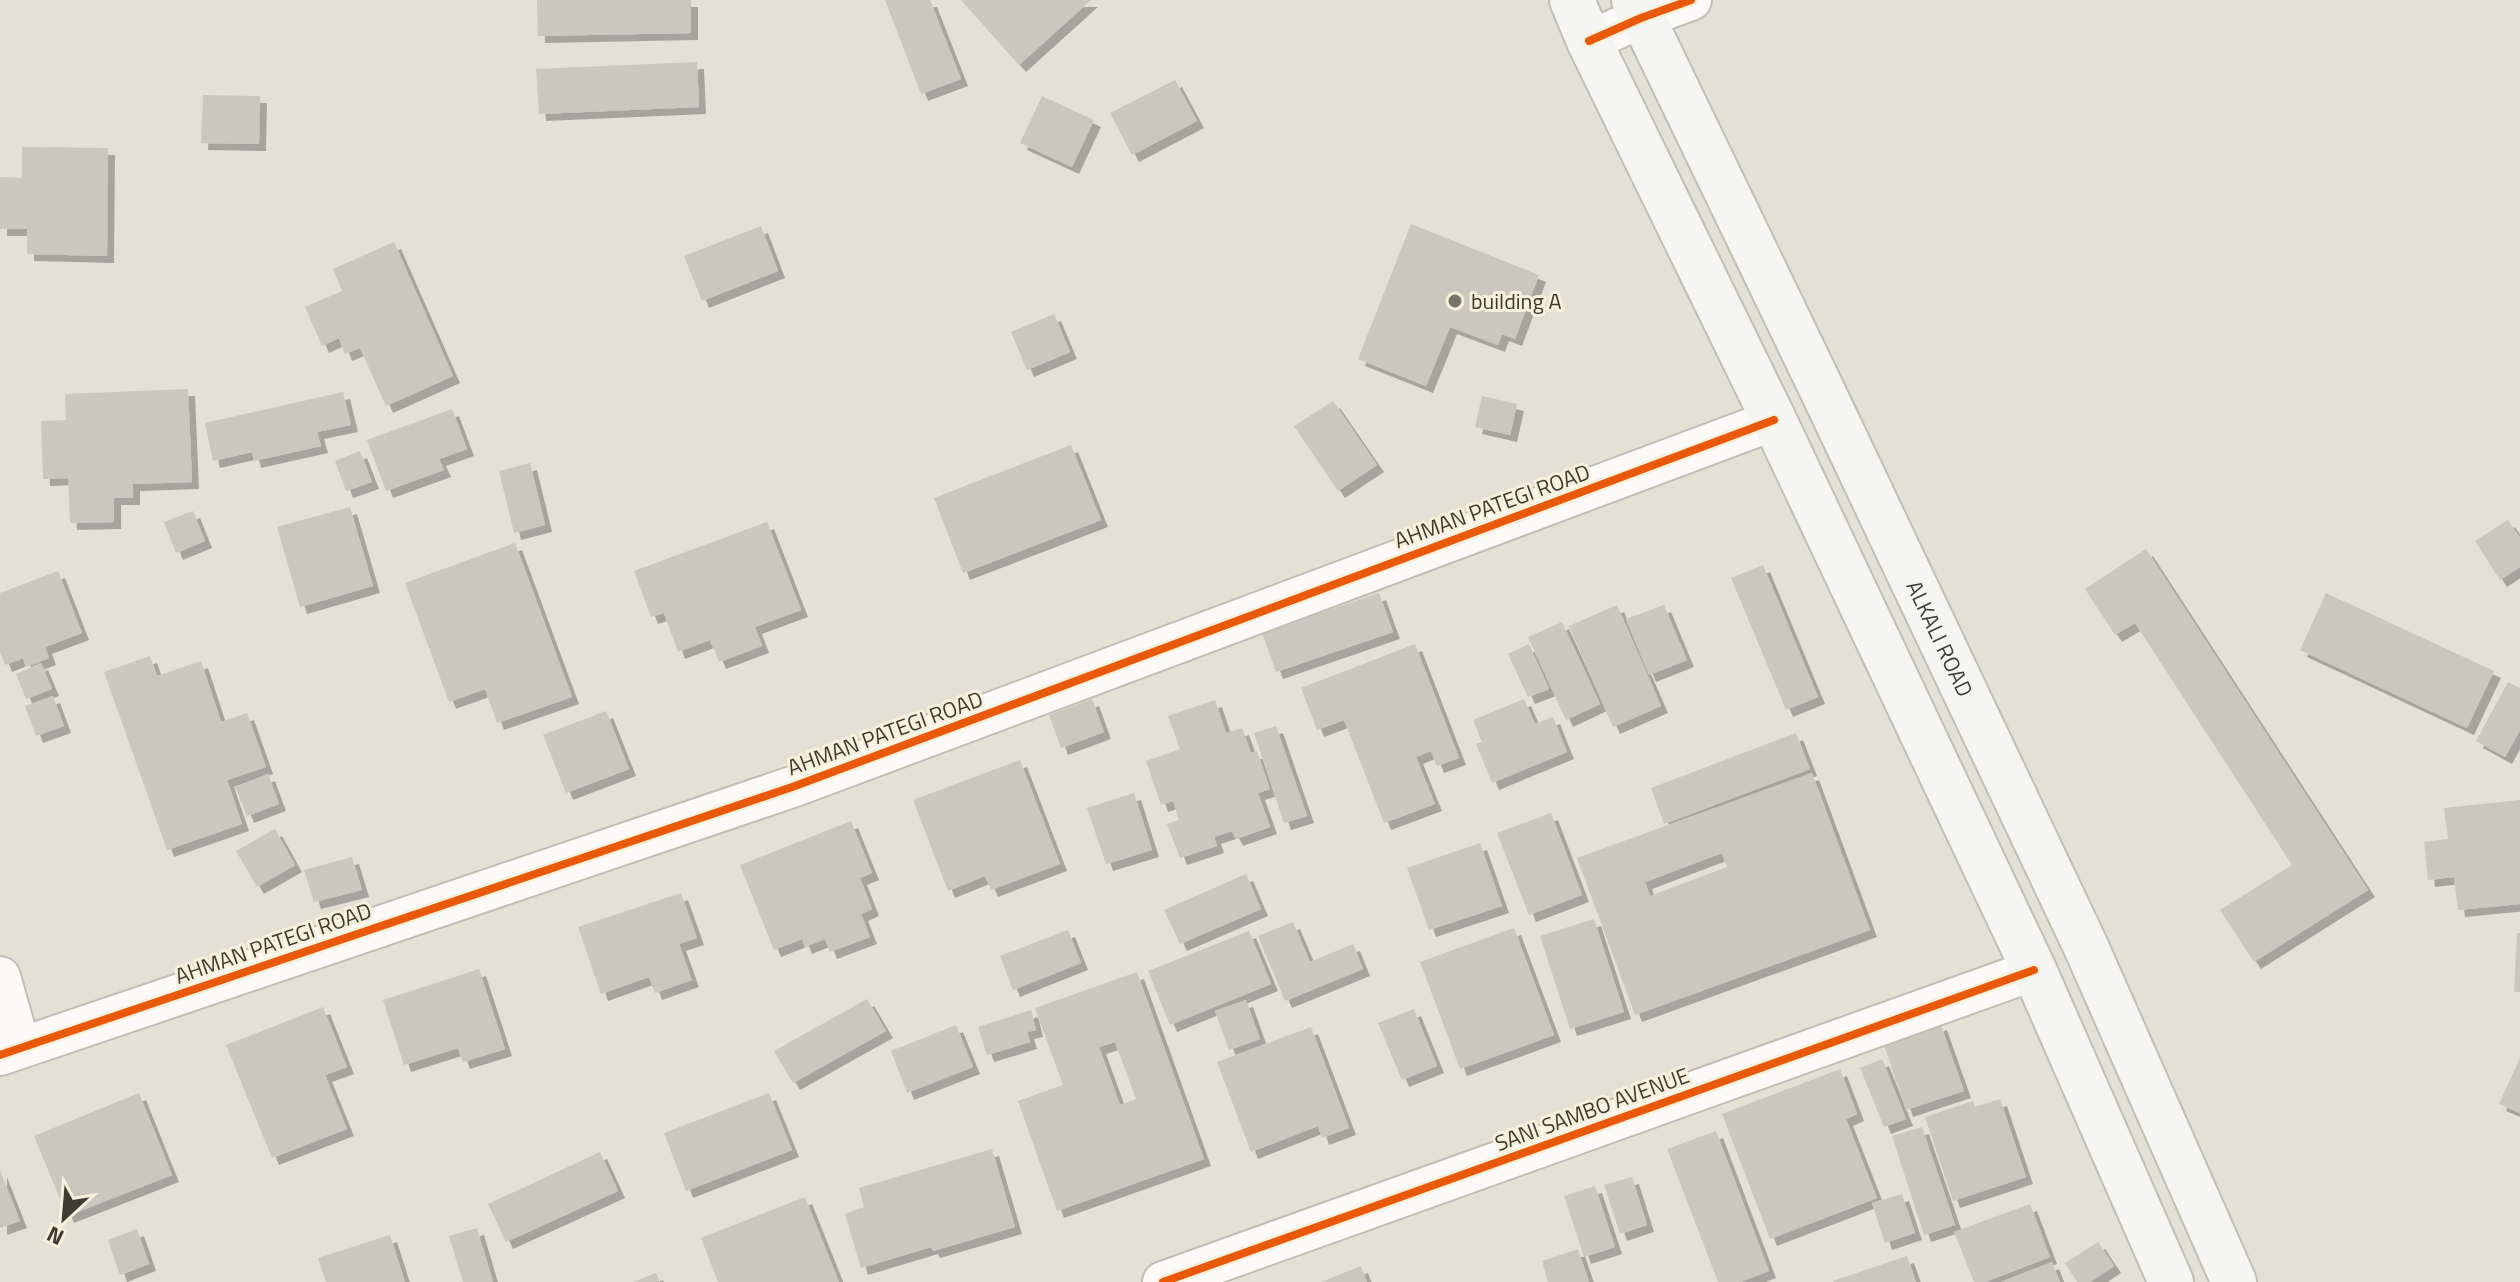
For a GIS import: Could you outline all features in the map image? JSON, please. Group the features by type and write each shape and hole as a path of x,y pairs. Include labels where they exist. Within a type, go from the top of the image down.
{"main road":[{"path":"1572,0 2034,970 2171,1282"},
{"name":"ALKALI ROAD","path":"1638,9 2073,919 2234,1282"}],"street":[{"path":"1589,41 1638,9 1691,0"},
{"name":"AHMAN PATEGI ROAD","path":"10,1051 795,786 1774,420"},
{"name":"SANI SAMBO AVENUE","path":"1163,1282 2034,970"},
{"path":"0,977 10,1051"}],"building":[{"path":"537,0 691,0 691,33 538,36"},
{"path":"885,0 930,0 961,79 921,94"},
{"path":"961,0 1091,0 1019,65"},
{"path":"697,62 699,107 539,114 536,69"},
{"path":"1175,80 1197,121 1132,155 1110,113"},
{"path":"203,95 260,96 259,144 201,143"},
{"path":"1042,96 1094,120 1072,167 1020,143"},
{"path":"22,147 108,148 107,256 27,254 27,229 0,229 0,177 22,178"},
{"name":"building A","path":"1411,224 1539,275 1515,339 1502,334 1498,345 1450,327 1426,386 1358,359"},
{"path":"761,226 778,271 702,301 684,256"},
{"path":"394,242 453,376 386,406 360,348 345,354 339,338 322,346 305,307 342,291 333,269"},
{"path":"1054,314 1070,352 1027,370 1011,332"},
{"path":"188,389 192,482 133,484 133,498 114,498 114,522 70,523 68,478 43,479 41,421 66,420 65,394"},
{"path":"343,392 351,425 317,432 321,446 254,461 252,452 213,461 205,423"},
{"path":"1482,396 1517,404 1510,435 1475,427"},
{"path":"1333,401 1377,465 1338,491 1294,426"},
{"path":"452,409 467,449 439,459 444,470 386,491 367,440"},
{"path":"1071,445 1101,520 963,573 934,498"},
{"path":"360,451 372,482 346,491 335,461"},
{"path":"530,463 545,525 514,533 499,471"},
{"path":"350,507 373,586 300,607 277,527"},
{"path":"193,511 205,541 176,553 164,522"},
{"path":"2508,520 2520,538 2520,567 2500,580 2475,541"},
{"path":"767,522 801,610 755,627 762,646 719,662 710,640 678,652 664,613 651,617 634,571"},
{"path":"515,543 572,697 497,723 485,689 449,702 405,583"},
{"path":"2146,549 2368,890 2254,962 2220,910 2292,865 2135,623 2115,635 2085,589"},
{"path":"1763,565 1818,697 1786,710 1731,578"},
{"path":"58,571 82,633 45,647 49,658 26,667 23,658 5,665 0,652 0,593"},
{"path":"1379,593 1393,632 1276,672 1262,633"},
{"path":"2326,593 2494,671 2467,728 2300,650"},
{"path":"1617,605 1661,706 1613,727 1569,626"},
{"path":"1664,605 1687,660 1649,675 1626,619"},
{"path":"1562,622 1600,704 1566,720 1528,637"},
{"path":"1415,644 1459,758 1437,766 1431,751 1416,757 1435,804 1384,823 1344,720 1317,730 1301,688"},
{"path":"1529,644 1549,689 1528,697 1508,654"},
{"path":"150,656 157,676 201,661 221,722 247,713 266,767 227,780 242,824 167,850 104,672"},
{"path":"41,663 52,689 26,699 16,674"},
{"path":"2508,682 2520,688 2520,730 2505,757 2476,741"},
{"path":"53,696 64,726 36,736 25,706"},
{"path":"1092,699 1104,732 1061,748 1049,715"},
{"path":"1524,699 1535,724 1553,717 1567,752 1492,783 1476,744 1482,742 1473,720"},
{"path":"1215,700 1226,733 1242,728 1251,753 1257,751 1270,789 1258,793 1270,827 1236,839 1232,831 1214,837 1217,846 1180,858 1167,824 1179,820 1173,801 1161,805 1146,761 1180,749 1168,716"},
{"path":"606,711 629,769 566,793 543,735"},
{"path":"1276,726 1307,816 1284,823 1254,733"},
{"path":"1796,733 1810,769 1664,824 1651,788"},
{"path":"1020,760 1060,864 991,890 985,876 948,891 913,800"},
{"path":"1812,773 1870,930 1635,1015 1577,858","holes":["1722,853 1727,867 1650,896 1645,882"]},
{"path":"268,774 279,804 247,816 235,787"},
{"path":"1134,793 1152,850 1106,864 1087,808"},
{"path":"2520,800 2520,904 2458,910 2454,877 2428,880 2424,842 2448,839 2444,808"},
{"path":"1551,813 1582,895 1529,915 1497,833"},
{"path":"851,821 872,873 860,878 872,909 861,914 870,937 830,952 825,939 805,947 802,939 774,950 740,865"},
{"path":"275,829 295,865 257,887 236,851"},
{"path":"1480,843 1502,906 1429,930 1407,868"},
{"path":"352,857 362,890 314,902 304,870"},
{"path":"1246,874 1261,909 1180,944 1164,910"},
{"path":"681,893 697,938 679,944 692,980 655,993 649,977 601,994 578,927"},
{"path":"1594,919 1624,1012 1570,1029 1540,936"},
{"path":"1293,922 1310,962 1353,944 1363,969 1285,1001 1258,936"},
{"path":"1514,928 1554,1035 1460,1069 1420,962"},
{"path":"1068,930 1081,963 1013,990 1000,956"},
{"path":"1249,931 1271,984 1170,1025 1148,971"},
{"path":"2517,933 2520,933 2520,992 2514,992"},
{"path":"479,969 505,1049 463,1062 458,1048 404,1065 383,1000"},
{"path":"1137,972 1204,1159 1057,1211 1018,1101 1063,1085 1035,1008","holes":["1115,1042 1136,1099 1120,1105 1099,1047"]},
{"path":"867,999 886,1031 793,1083 774,1051"},
{"path":"1246,1000 1260,1039 1229,1050 1215,1011"},
{"path":"323,1007 347,1067 325,1075 347,1129 272,1158 226,1045"},
{"path":"1414,1009 1437,1066 1402,1080 1378,1023"},
{"path":"1031,1010 1036,1030 1027,1032 1030,1042 987,1055 978,1027"},
{"path":"1940,1023 1964,1091 1906,1110 1883,1042"},
{"path":"956,1025 973,1067 907,1093 891,1051"},
{"path":"1311,1027 1349,1128 1322,1138 1318,1126 1251,1152 1217,1062"},
{"path":"2520,1058 2520,1113 2499,1104"},
{"path":"1882,1059 1906,1119 1884,1127 1860,1068"},
{"path":"1840,1069 1857,1114 1846,1119 1877,1198 1770,1239 1722,1114"},
{"path":"139,1093 172,1175 67,1216 34,1136"},
{"path":"769,1093 792,1150 686,1191 664,1133"},
{"path":"2000,1099 2026,1177 1953,1201 1925,1117 1973,1101 1975,1107"},
{"path":"1922,1127 1955,1225 1924,1235 1892,1136"},
{"path":"1716,1131 1769,1271 1740,1282 1718,1282 1667,1149"},
{"path":"992,1149 1015,1227 861,1268 845,1214 864,1207 859,1188"},
{"path":"600,1152 618,1191 506,1242 488,1204"},
{"path":"0,1170 20,1221 0,1228"},
{"path":"1632,1177 1647,1225 1620,1234 1604,1185"},
{"path":"1595,1186 1615,1247 1584,1257 1564,1196"},
{"path":"1902,1194 1915,1233 1885,1243 1872,1203"},
{"path":"805,1197 839,1282 718,1282 701,1238"},
{"path":"2030,1204 2050,1257 1985,1282 1974,1282 1954,1232"},
{"path":"477,1228 493,1282 463,1282 449,1236"},
{"path":"137,1229 149,1264 120,1275 108,1240"},
{"path":"390,1235 405,1282 326,1282 318,1258"},
{"path":"2098,1242 2114,1266 2090,1282 2077,1282 2065,1263"},
{"path":"1578,1249 1589,1282 1548,1282 1542,1261"},
{"path":"1907,1256 1916,1282 1833,1282 1833,1281"},
{"path":"2052,1262 2060,1282 2001,1282"},
{"path":"1361,1266 1367,1282 1321,1282"},
{"path":"656,1273 660,1282 633,1282"}],"cycle path":[{"path":"1589,41 1691,0"},
{"path":"0,1055 795,786 1774,420"},
{"path":"1163,1282 2034,970"}],"place":[{"name":"building A","path":"1455,301"}]}
